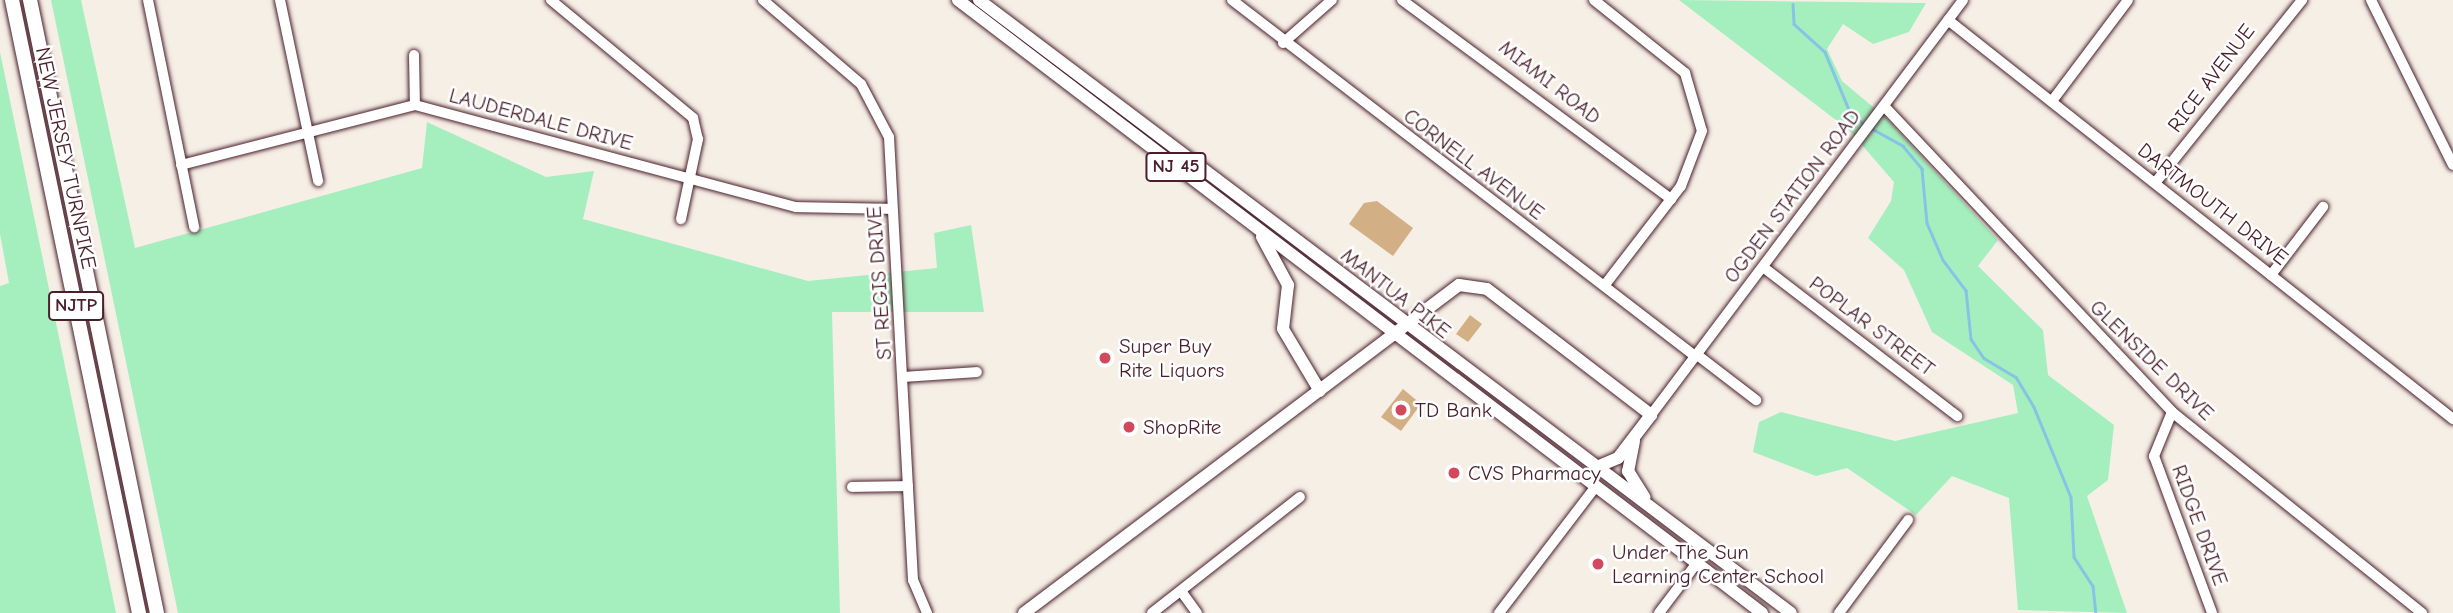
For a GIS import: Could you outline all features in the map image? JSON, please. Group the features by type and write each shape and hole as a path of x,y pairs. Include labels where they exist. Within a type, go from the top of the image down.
{"highway":[{"name":"NEW JERSEY TURNPIKE","path":"12,0 139,613"},
{"name":"NEW JERSEY TURNPIKE","path":"30,0 157,613"}],"main road":[{"name":"MANTUA PIKE","path":"958,0 1251,223 1597,467 1791,613"},
{"name":"MANTUA PIKE","path":"979,0 1401,329 1595,486 1762,613"},
{"path":"1251,223 1283,267 1288,285 1283,330 1320,391"},
{"path":"1024,613 1459,285 1487,289 1651,415 1618,458 1597,467"},
{"path":"1637,434 1628,471 1640,494 1757,590"}],"street":[{"path":"148,0 194,227"},
{"path":"280,0 318,181"},
{"path":"551,0 685,106 699,129 681,219"},
{"name":"ST REGIS DRIVE","path":"763,0 861,85 889,137 914,590 927,613"},
{"name":"CORNELL AVENUE","path":"1232,0 1283,43 1756,400"},
{"path":"1283,43 1332,0"},
{"name":"MIAMI ROAD","path":"1402,0 1671,199"},
{"path":"1594,0 1674,62 1695,92 1702,131 1698,152 1671,199 1604,286"},
{"name":"OGDEN STATION ROAD","path":"1651,415 1963,0"},
{"path":"2052,101 2128,0"},
{"name":"RICE AVENUE","path":"2155,183 2302,0"},
{"path":"2371,0 2453,164"},
{"name":"DARTMOUTH DRIVE","path":"1948,20 2453,419"},
{"path":"414,55 415,105"},
{"name":"LAUDERDALE DRIVE","path":"181,165 415,105 796,207 892,209"},
{"name":"GLENSIDE DRIVE","path":"1884,106 2172,412 2415,611"},
{"path":"2271,275 2323,207"},
{"name":"POPLAR STREET","path":"1763,267 1957,416"},
{"path":"904,377 978,372"},
{"name":"RIDGE DRIVE","path":"2172,412 2154,456 2212,613"},
{"path":"852,487 908,486"},
{"path":"1499,613 1595,486"},
{"path":"1152,613 1300,496"},
{"path":"1839,613 1908,520"},
{"path":"1659,613 1697,563"},
{"path":"1181,591 1197,613"}],"green space":[{"path":"51,0 81,0 135,248 422,168 427,122 546,177 594,171 583,219 808,281 937,268 934,233 971,225 984,312 832,312 840,613 178,613"},
{"path":"1679,0 1926,3 1909,32 1873,44 1843,24 1827,49 1842,81 1885,117 1998,240 1978,266 2043,330 2048,375 2114,425 2108,480 2087,496 2127,613 2018,610 2009,498 1952,476 1916,515 1847,468 1816,476 1753,452 1759,422 1781,412 1895,441 2018,413 2013,385 1932,332 1904,270 1868,238 1891,201 1894,182 1849,130"},
{"path":"0,52 116,613 0,613 0,286 9,283 0,234"}],"building":[{"path":"1377,201 1413,228 1393,256 1349,224 1364,203"},
{"path":"1470,315 1482,324 1468,342 1456,334"},
{"name":"TD Bank","path":"1403,389 1421,404 1401,431 1381,417"}],"waterway":[{"path":"1793,4 1794,24 1825,52 1850,112 1865,125"},
{"path":"1871,128 1903,146 1922,169 1927,223 1943,260 1966,290 1971,339 1984,358 2016,377 2034,407 2071,497 2074,557 2093,586 2096,613"}],"place":[{"name":"Super Buy Rite Liquors","path":"1105,358"},
{"name":"TD Bank","path":"1401,410"},
{"name":"ShopRite","path":"1129,427"},
{"name":"CVS Pharmacy","path":"1454,473"},
{"name":"Under The Sun Learning Center School","path":"1598,564"}]}
